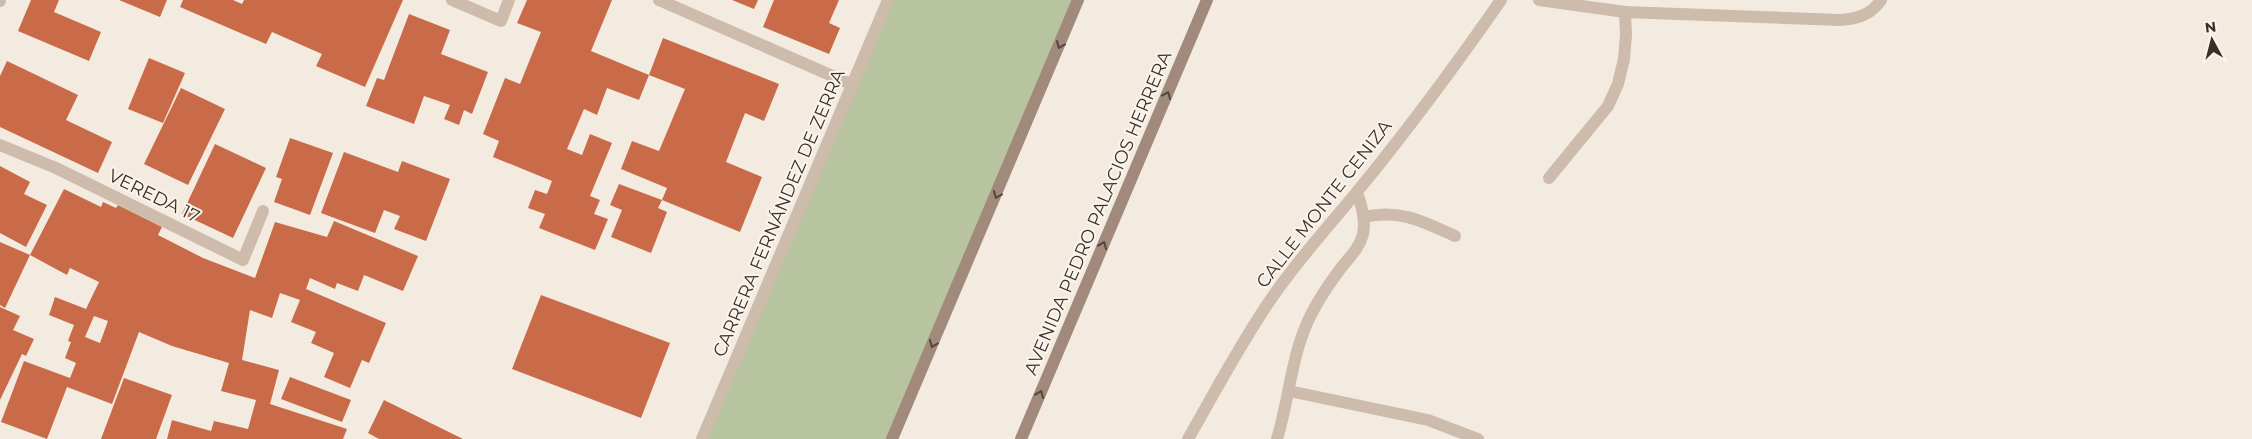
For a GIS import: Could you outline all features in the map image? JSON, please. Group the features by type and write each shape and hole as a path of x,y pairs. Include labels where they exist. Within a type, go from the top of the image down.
{"main road":[{"path":"892,439 1078,0"},
{"name":"AVENIDA PEDRO PALACIOS HERRERA","path":"1021,439 1207,0"}],"street":[{"path":"452,0 501,21 509,0"},
{"path":"659,0 853,85"},
{"name":"CARRERA FERNÁNDEZ DE ZERRA","path":"702,439 888,0"},
{"name":"CALLE MONTE CENIZA","path":"1188,439 1237,352 1271,298 1312,244 1356,193 1466,50 1501,0"},
{"path":"1539,0 1625,12 1847,20 1867,14 1881,0"},
{"path":"1549,178 1608,106 1618,84 1624,59 1625,12"},
{"name":"VEREDA 17","path":"0,145 56,168 243,260 263,211"},
{"path":"1277,439 1295,359 1308,320 1322,294 1339,270 1359,248 1364,232 1364,217 1356,193"},
{"path":"1364,217 1390,213 1412,217 1455,236"},
{"path":"1288,391 1428,420 1478,439"}],"green space":[{"path":"888,0 1078,0 892,439 702,439"}],"building":[{"path":"31,0 59,0 54,12 101,32 89,61 18,31"},
{"path":"119,0 167,0 160,17"},
{"path":"183,0 233,0 242,4 244,0 403,0 365,87 316,66 322,54 272,32 266,44 180,7"},
{"path":"527,0 612,0 591,51 649,75 639,100 607,88 597,115 584,109 567,149 582,155 590,134 612,143 590,196 600,200 594,214 608,219 595,250 539,228 545,214 528,208 535,190 547,194 552,181 493,157 499,141 483,134 505,78 520,84 541,32 517,23"},
{"path":"732,0 758,0 754,9"},
{"path":"774,0 839,0 829,23 840,28 829,54 763,27"},
{"path":"409,14 450,30 441,54 488,72 472,114 464,110 459,125 444,119 450,105 424,96 414,124 366,106 377,78 384,80"},
{"path":"663,38 779,84 764,121 745,113 726,162 762,177 740,232 662,200 667,188 621,169 632,141 659,151 685,89 649,75"},
{"path":"149,58 185,73 163,123 128,109"},
{"path":"7,61 78,95 66,120 112,142 98,173 0,127 0,76"},
{"path":"181,88 225,109 188,185 144,164"},
{"path":"290,138 333,153 310,215 274,202 282,179 276,177"},
{"path":"215,144 266,168 233,238 182,214"},
{"path":"344,152 398,172 402,161 450,179 426,241 394,229 400,216 384,210 375,233 321,213"},
{"path":"0,166 30,182 24,194 47,205 26,247 0,233"},
{"path":"619,184 662,200 658,208 667,212 651,253 611,237 622,210 610,205"},
{"path":"64,189 101,207 103,202 116,208 118,205 162,227 158,235 203,258 255,278 275,222 327,237 334,221 418,256 403,291 364,275 358,291 337,283 335,289 310,278 306,289 386,323 369,363 362,360 350,388 324,377 334,353 311,343 316,332 291,322 300,300 280,293 272,318 250,310 242,360 279,370 270,404 347,429 343,439 167,439 172,420 211,431 214,421 248,429 256,400 221,391 229,363 172,346 139,332 112,404 67,387 47,439 1,422 24,361 70,378 76,363 65,358 71,342 68,341 74,325 49,315 55,297 86,309 99,282 70,268 67,275 30,255","holes":["94,316 108,321 100,343 85,337"]},
{"path":"0,242 30,255 5,308 0,305"},
{"path":"541,295 670,343 641,418 512,369"},
{"path":"0,307 20,316 13,330 34,339 26,356 22,354 0,400"},
{"path":"290,377 351,400 342,422 281,399"},
{"path":"124,378 172,395 156,439 101,439"},
{"path":"384,400 463,439 379,439 368,433"}]}
